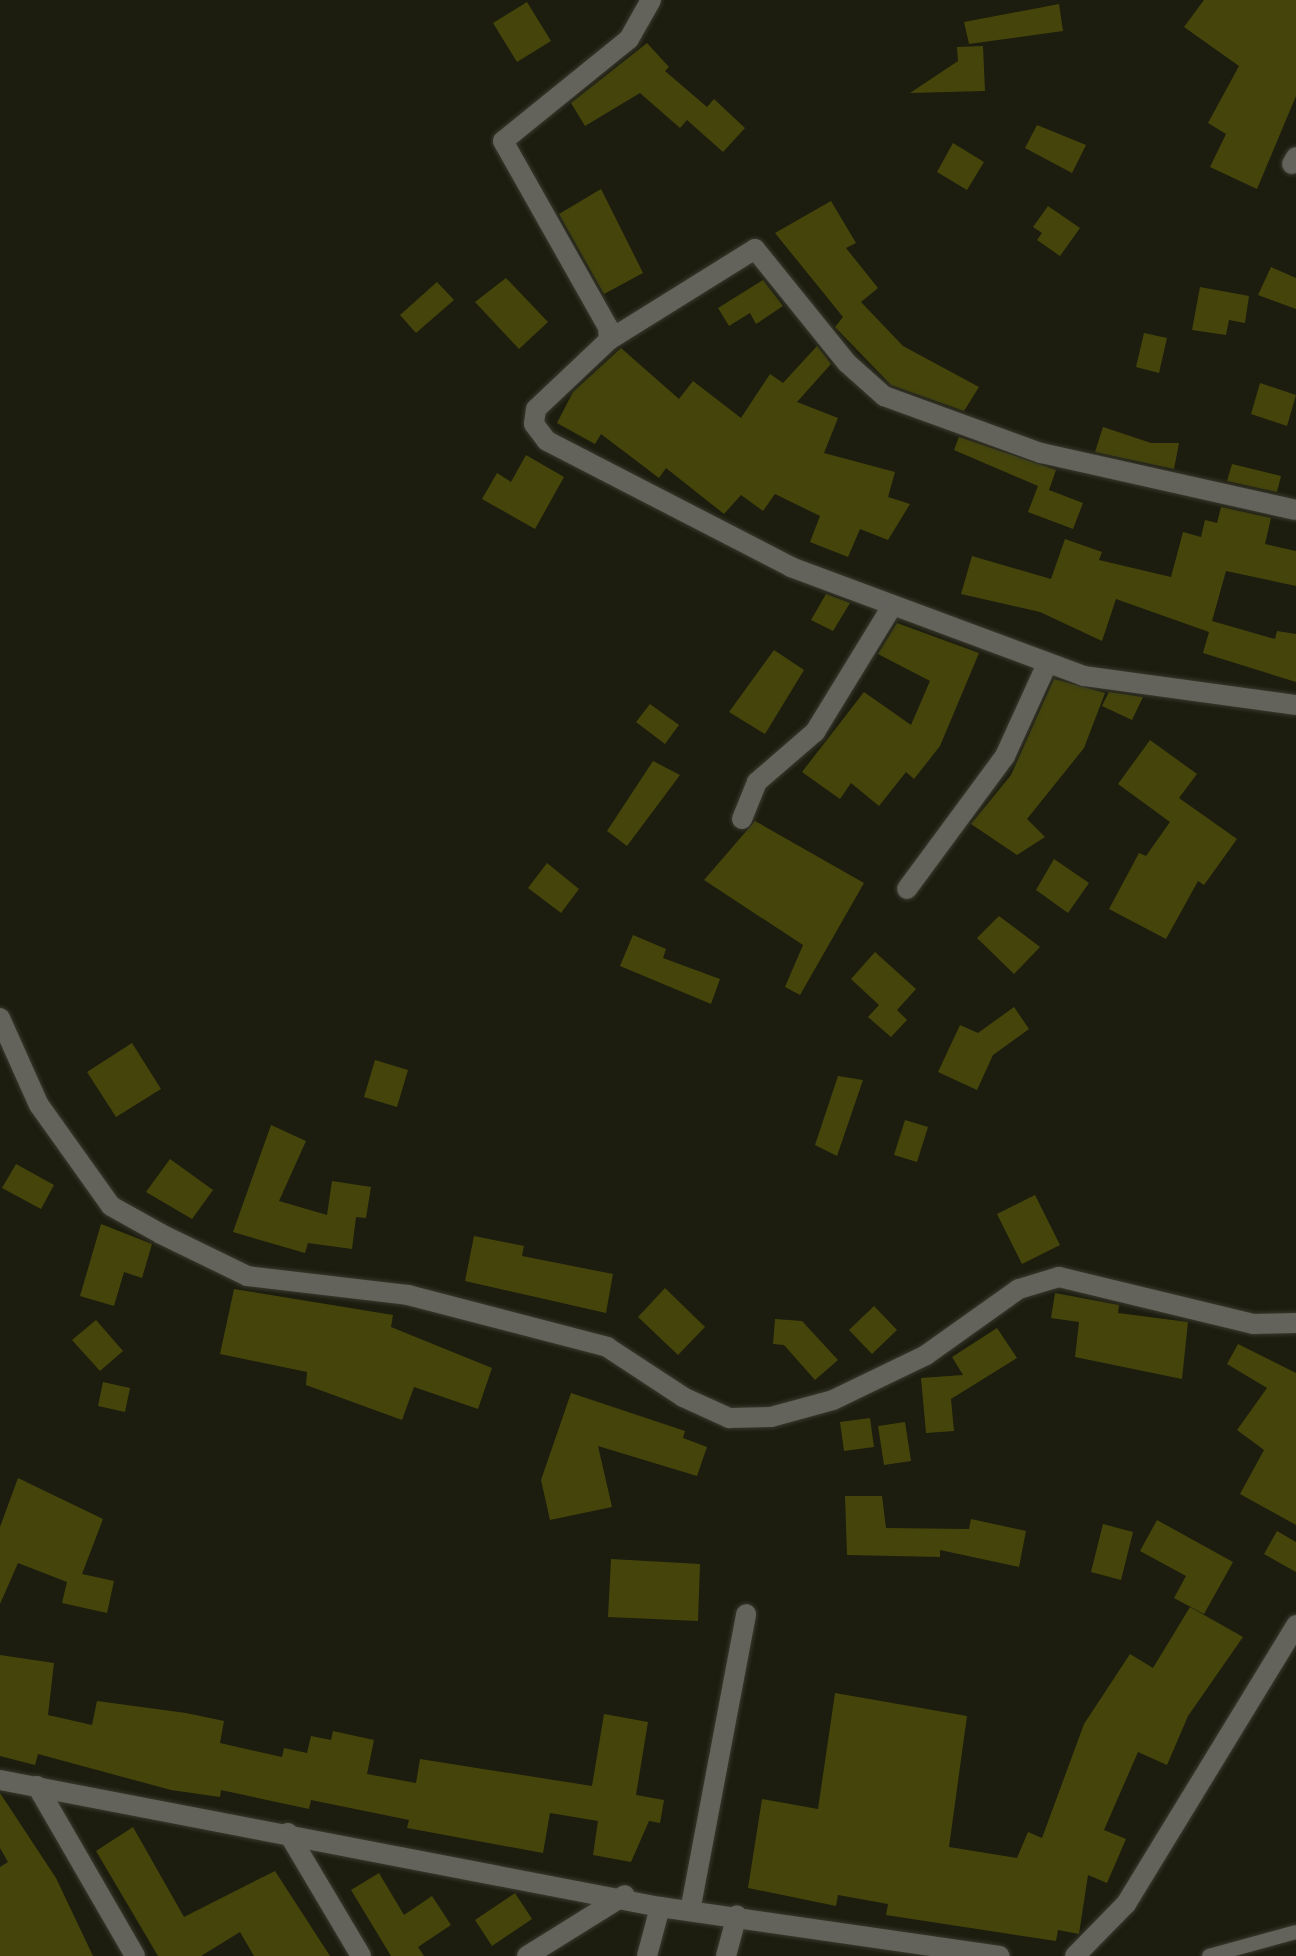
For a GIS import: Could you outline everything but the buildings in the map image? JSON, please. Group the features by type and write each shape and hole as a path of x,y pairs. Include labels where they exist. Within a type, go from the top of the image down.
{"street":[{"path":"609,340 608,327 503,141 629,39 651,0"},
{"path":"1296,510 1041,453 884,396 847,363 755,249 609,340 536,409 534,424 547,441 791,567 891,608 1084,676 1296,705"},
{"path":"742,819 757,782 815,732 891,608"},
{"path":"907,889 1005,756 1047,664"},
{"path":"0,1018 39,1105 111,1206 161,1234 247,1276 408,1295 607,1347 729,1418 771,1417 833,1400 926,1355 1019,1289 1059,1277 1253,1324 1296,1323"},
{"path":"691,1906 746,1614"},
{"path":"1075,1956 1126,1904 1296,1625"},
{"path":"0,1780 625,1895 660,1907 691,1906 999,1956"},
{"path":"37,1786 135,1956"},
{"path":"288,1833 361,1956"},
{"path":"527,1956 625,1895"},
{"path":"647,1956 660,1907"},
{"path":"726,1956 737,1915"}],"lane":[{"path":"1209,1956 1296,1932"}]}
